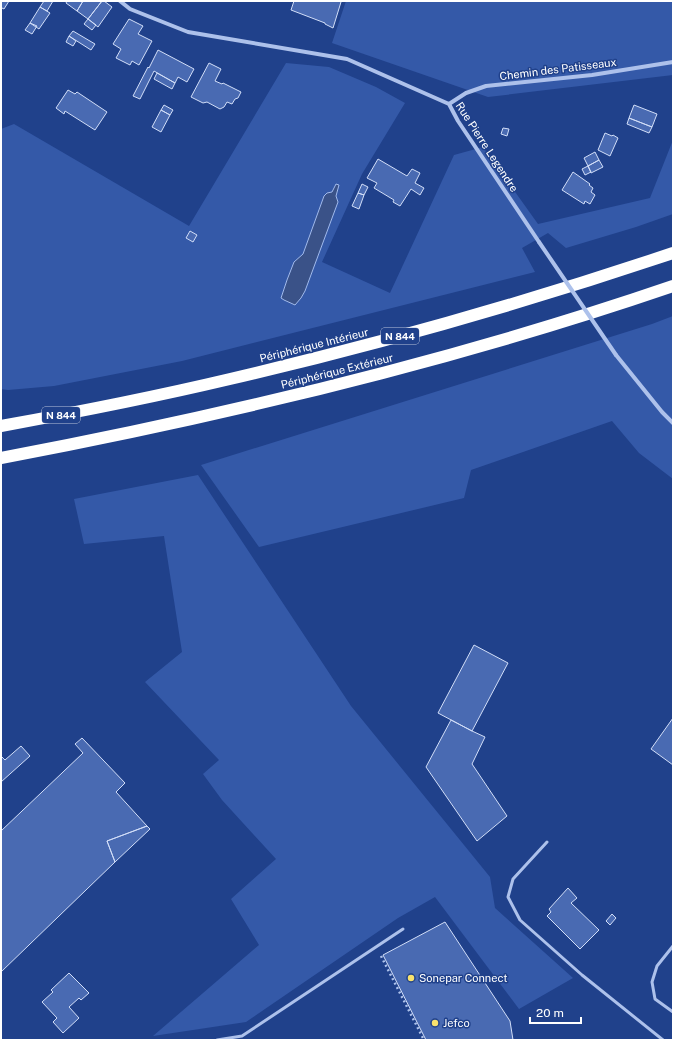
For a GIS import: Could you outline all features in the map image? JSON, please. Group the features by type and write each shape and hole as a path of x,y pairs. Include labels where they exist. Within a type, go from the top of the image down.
{"highway":[{"name":"Périphérique Intérieur","path":"1,426 229,379 353,349 590,281 673,253"},
{"name":"Périphérique Extérieur","path":"1,458 185,421 365,378 555,324 673,286"}],"street":[{"name":"Rue Pierre Legendre","path":"120,1 130,9 188,32 347,59 450,104 458,121 616,355 662,412 673,423"},
{"name":"Chemin des Patisseaux","path":"450,104 466,92 486,86 592,75 673,62"}],"lane":[{"path":"547,842 513,879 508,897 520,920 582,975 663,1040"},
{"path":"217,1040 242,1036 403,929"},
{"path":"673,946 657,966 652,982 655,999 673,1012"}],"path":[{"path":"376,946 424,1040"}],"shaded area":[{"path":"346,1 673,1 673,75 488,97 332,43"},
{"path":"286,63 329,67 376,87 405,103 362,174 322,262 390,293 454,155 483,147 538,224 650,198 673,140 673,214 566,248 548,233 522,248 535,272 182,361 54,386 8,390 1,389 1,129 14,124 189,226"},
{"path":"336,184 339,185 336,196 338,202 305,291 295,305 281,298 287,280 294,262 303,254 324,196 327,193 332,192"},
{"path":"673,316 673,479 639,453 612,421 471,470 464,498 259,547 201,465 652,324"},
{"path":"198,475 351,706 490,877 495,908 573,978 519,1009 435,897 398,918 246,1022 153,1036 259,945 231,899 276,859 222,800 203,774 219,760 145,682 182,652 164,536 84,544 74,499"}],"building":[{"path":"1,1 9,1 4,9 2,8 1,10"},
{"path":"44,1 53,1 47,11 40,7"},
{"path":"67,1 83,1 77,11 66,3"},
{"path":"83,1 102,1 88,19 77,11"},
{"path":"102,1 112,7 98,27 88,19"},
{"path":"294,1 341,2 333,28 325,23 291,10"},
{"path":"40,7 50,13 39,29 30,23"},
{"path":"88,19 96,25 92,30 84,24"},
{"path":"129,19 143,26 138,34 152,41 139,65 132,61 130,65 116,58 121,49 113,44"},
{"path":"30,23 37,26 32,34 25,30"},
{"path":"73,31 95,44 91,50 69,36"},
{"path":"69,36 76,41 73,46 66,42"},
{"path":"158,50 194,69 187,82 178,77 175,83 154,71 140,99 133,96 148,67 149,68"},
{"path":"209,63 221,69 215,81 222,84 223,83 241,92 232,104 227,102 224,107 220,109 207,102 203,103 191,97"},
{"path":"157,73 175,83 172,89 154,79"},
{"path":"68,90 75,94 77,92 107,112 95,130 65,111 64,114 56,108"},
{"path":"164,105 173,110 170,115 161,110"},
{"path":"634,105 657,114 652,127 629,118"},
{"path":"161,110 170,115 161,132 152,127"},
{"path":"629,118 652,127 649,133 627,124"},
{"path":"503,128 509,129 507,136 501,134"},
{"path":"605,133 618,138 610,156 598,150"},
{"path":"595,152 599,160 588,166 584,158"},
{"path":"378,159 407,176 412,169 420,173 415,183 424,188 420,195 411,189 400,206 393,202 394,200 374,188 377,183 367,178"},
{"path":"599,160 603,167 591,173 588,166"},
{"path":"588,166 591,172 585,175 582,169"},
{"path":"573,172 590,184 589,185 593,188 591,192 595,195 590,204 585,201 584,204 562,190"},
{"path":"362,184 368,187 364,195 358,193"},
{"path":"358,193 364,195 359,209 352,206"},
{"path":"190,231 197,235 193,242 186,238"},
{"path":"474,645 508,663 472,731 438,713"},
{"path":"673,718 673,765 651,749"},
{"path":"451,720 485,737 472,764 507,816 477,841 426,767"},
{"path":"82,738 125,783 116,792 147,826 107,841 115,862 1,972 1,831 83,753 75,744"},
{"path":"21,746 30,756 1,782 1,756 5,760"},
{"path":"147,826 150,829 115,862 107,841"},
{"path":"568,888 577,898 571,903 599,930 580,949 547,916 551,912 549,909"},
{"path":"612,914 616,918 610,925 606,921"},
{"path":"445,922 510,1021 513,1040 426,1040 383,955"},
{"path":"69,973 89,993 81,1000 79,998 69,1007 79,1018 63,1033 53,1022 57,1018 42,1002 53,992 51,990"}],"place":[{"name":"Sonepar Connect","path":"411,978"},
{"name":"Jefco","path":"435,1023"}]}
